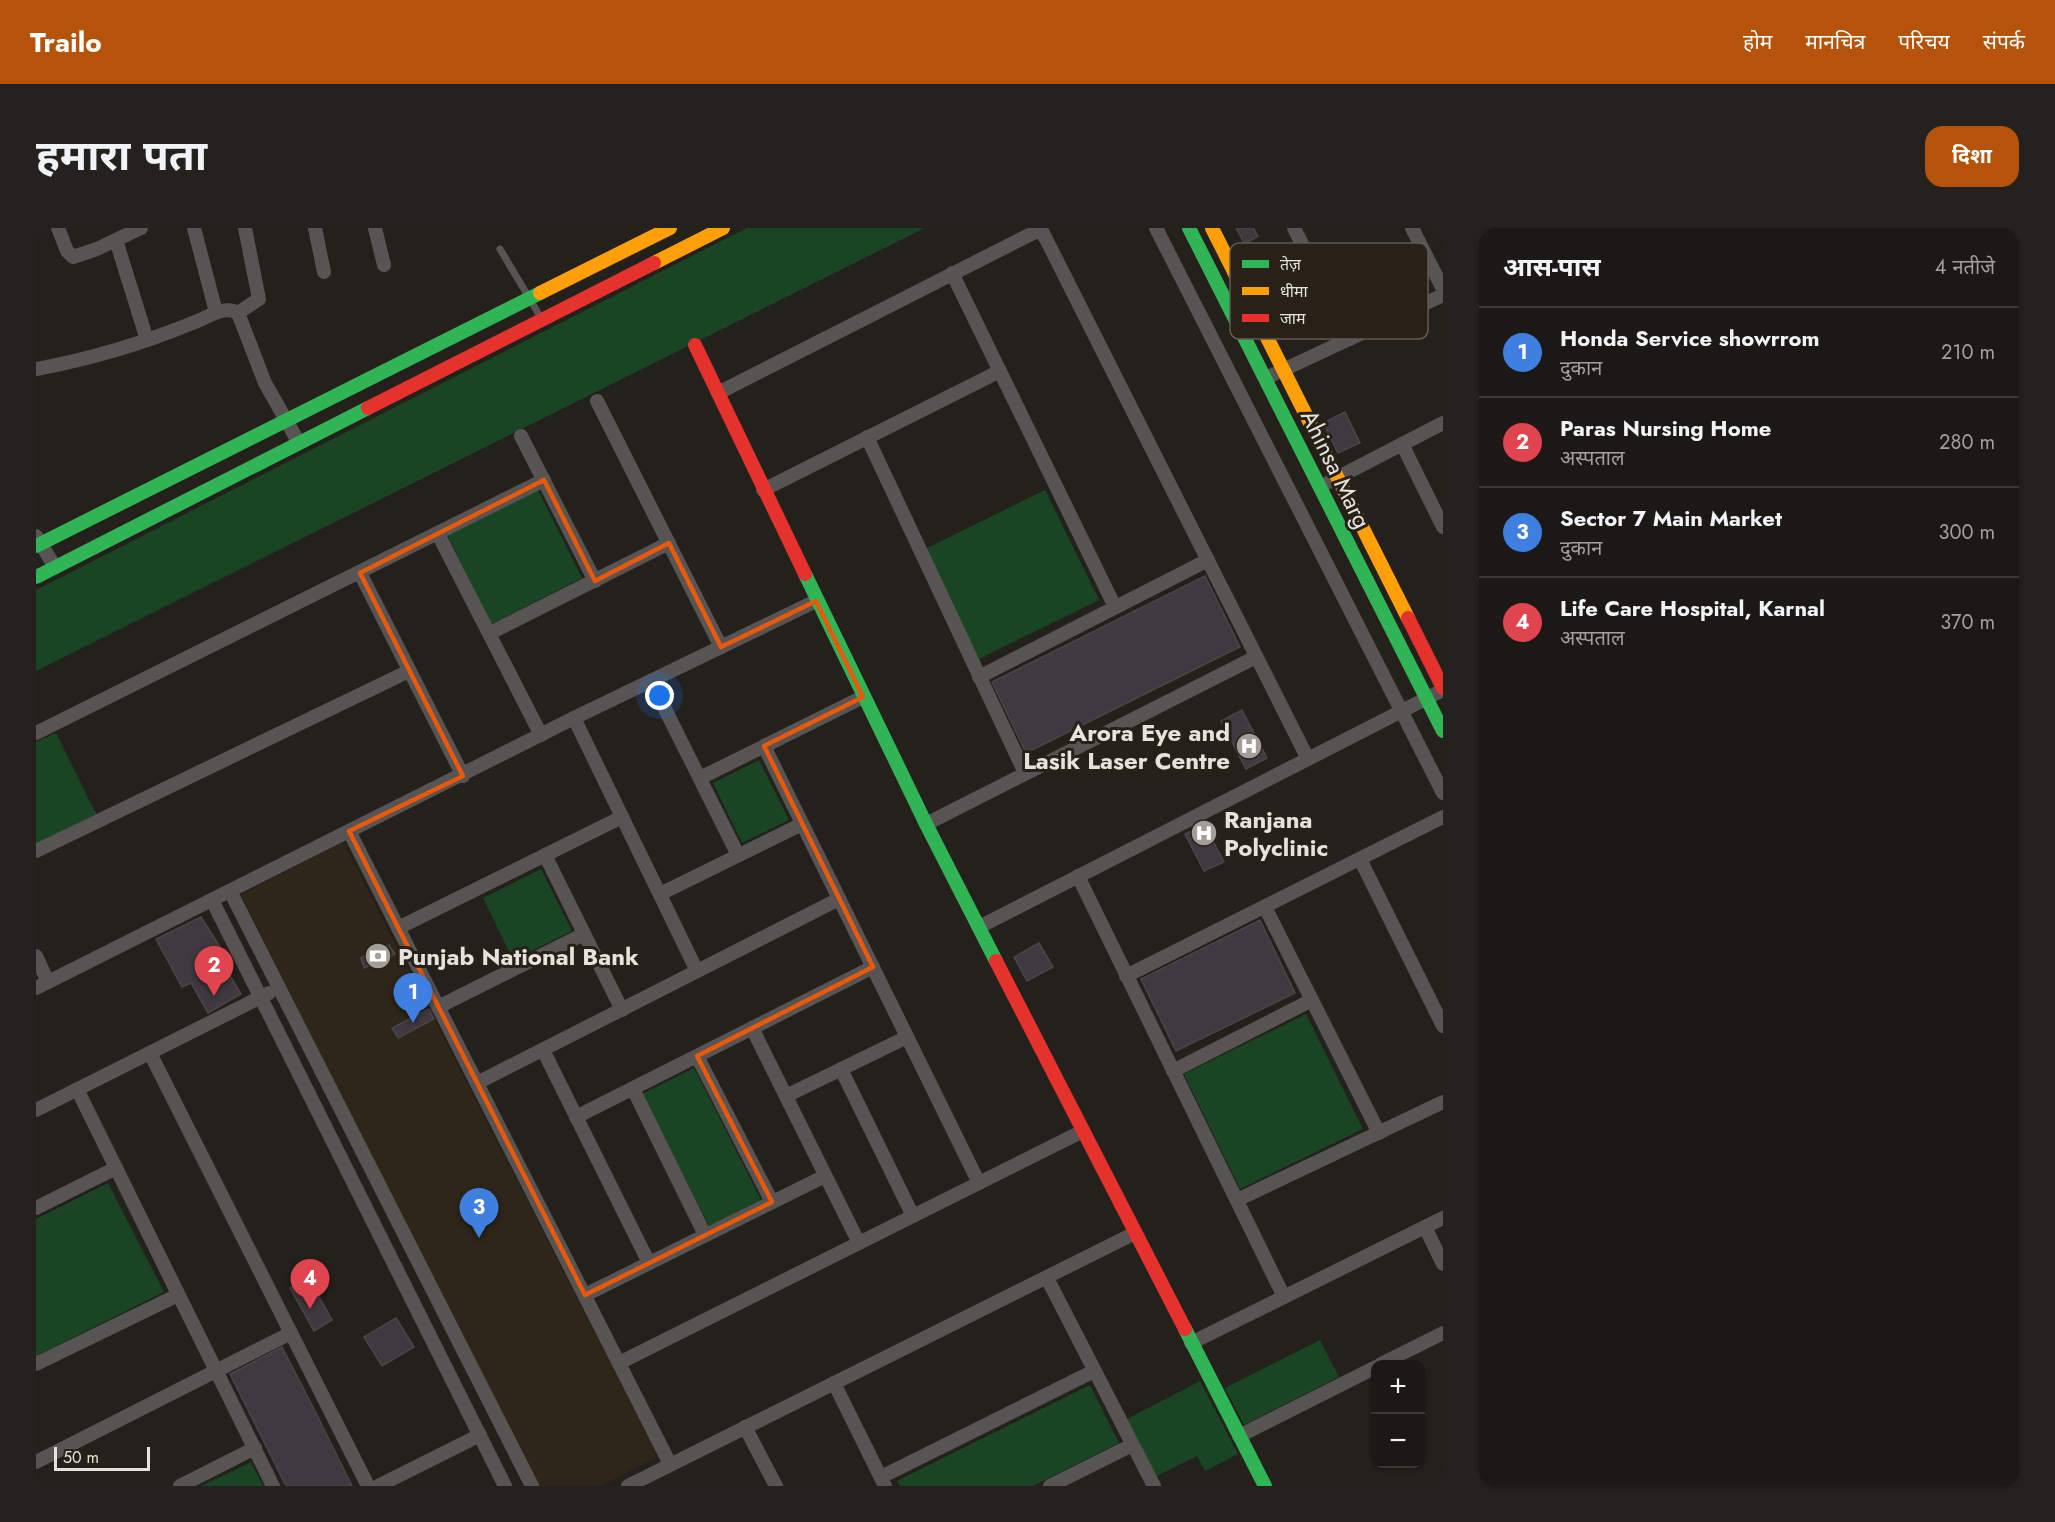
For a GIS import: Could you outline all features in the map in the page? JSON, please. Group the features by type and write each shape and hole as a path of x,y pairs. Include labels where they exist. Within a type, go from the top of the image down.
{"street":[{"path":"58,228 67,251 73,257 141,228"},
{"path":"194,228 216,312"},
{"path":"238,313 259,299 245,228"},
{"path":"315,228 324,272"},
{"path":"375,228 384,265"},
{"path":"55,567 37,542 670,228"},
{"path":"36,577 723,228"},
{"path":"1156,228 1443,793"},
{"name":"Ahinsa Marg","path":"1189,228 1230,308"},
{"name":"Ahinsa Marg","path":"1212,228 1230,264"},
{"path":"1294,228 1302,243"},
{"path":"1412,228 1422,243"},
{"path":"718,393 952,273 1042,231 1308,759"},
{"path":"117,240 147,340"},
{"path":"1428,251 1438,266 1443,289"},
{"path":"952,273 1115,607"},
{"path":"1428,302 1443,295"},
{"path":"36,369 83,359 147,340 216,312 232,309 238,313 265,383 299,443"},
{"name":"Ahinsa Marg","path":"1246,339 1443,731"},
{"name":"Ahinsa Marg","path":"1268,339 1443,689"},
{"path":"1266,378 1350,339"},
{"path":"695,345 816,601 926,824 1265,1486"},
{"path":"763,490 1000,371"},
{"path":"597,401 721,646"},
{"path":"1319,487 1443,423"},
{"path":"521,436 594,581"},
{"path":"867,437 1025,773"},
{"path":"1402,444 1443,527"},
{"path":"36,733 544,480"},
{"path":"438,534 541,735"},
{"path":"490,633 669,543"},
{"path":"979,677 1208,560"},
{"path":"360,573 462,776"},
{"path":"36,956 42,985 574,718 816,601"},
{"path":"926,824 1256,657"},
{"path":"36,851 409,671"},
{"path":"651,681 738,855"},
{"path":"979,927 1443,689"},
{"path":"700,778 863,697"},
{"path":"574,718 697,971"},
{"path":"764,746 979,1183"},
{"path":"398,928 622,817"},
{"path":"1126,976 1443,818"},
{"path":"660,894 802,824"},
{"path":"349,831 670,1464"},
{"path":"545,855 622,1010"},
{"path":"1360,859 1443,1026"},
{"path":"1078,876 1284,1297"},
{"path":"230,891 532,1486"},
{"path":"477,1083 839,899"},
{"path":"212,900 505,1486"},
{"path":"1265,907 1379,1133"},
{"path":"438,1007 584,934"},
{"path":"576,1117 873,967"},
{"path":"36,1110 279,988"},
{"path":"1173,1071 1312,1000"},
{"path":"752,1028 859,1243"},
{"path":"786,1096 907,1037"},
{"path":"543,1050 649,1263"},
{"path":"150,1053 368,1486"},
{"path":"697,1056 772,1202"},
{"path":"841,1069 913,1216"},
{"path":"77,1089 273,1486"},
{"path":"633,1089 705,1235"},
{"path":"1237,1200 1443,1102"},
{"path":"620,1364 1083,1131"},
{"path":"336,1148 355,1139"},
{"path":"36,1208 116,1168"},
{"path":"585,1295 825,1176"},
{"path":"1191,1343 1443,1218"},
{"path":"1425,1227 1443,1264"},
{"path":"628,1486 1135,1233"},
{"path":"1047,1278 1154,1486"},
{"path":"36,1364 178,1295"},
{"path":"422,1317 441,1308"},
{"path":"36,1462 291,1333"},
{"path":"1391,1360 1443,1333"},
{"path":"1239,1436 1371,1370"},
{"path":"834,1383 883,1482 1094,1371"},
{"path":"745,1427 776,1486"},
{"path":"378,1486 480,1435"},
{"path":"1050,1486 1132,1445"},
{"path":"180,1486 255,1448"}],"lane":[{"path":"500,249 542,321"}],"highlighted area":[{"path":"544,480 595,581 669,543 721,647 816,601 863,697 764,746 873,967 697,1056 772,1202 585,1295 349,831 463,776 360,573"}],"shaded area":[{"path":"343,842 658,1456 601,1486 535,1486 241,895"}],"green space":[{"path":"747,228 925,228 36,671 36,590"},
{"path":"537,488 582,578 491,624 446,533"},
{"path":"1045,490 1099,600 979,659 925,549"},
{"path":"56,733 96,814 36,844 36,742"},
{"path":"759,760 789,820 742,843 713,783"},
{"path":"541,869 572,931 513,960 483,898"},
{"path":"1306,1014 1363,1129 1240,1189 1184,1074"},
{"path":"694,1068 761,1200 709,1226 642,1094"},
{"path":"108,1183 164,1292 36,1356 36,1219"},
{"path":"1320,1340 1339,1377 1244,1425 1225,1388"},
{"path":"1200,1381 1238,1454 1205,1471 1197,1456 1157,1476 1127,1419"},
{"path":"1090,1385 1119,1443 1033,1486 900,1486 897,1481"},
{"path":"251,1462 263,1486 201,1486"}],"building":[{"path":"1236,228 1253,228 1258,236 1244,243"},
{"path":"1345,412 1360,443 1338,453 1323,423"},
{"path":"1205,576 1240,647 1026,753 992,682"},
{"path":"1242,710 1267,758 1246,769 1221,721"},
{"path":"1204,824 1224,862 1204,871 1185,834"},
{"path":"201,917 232,966 226,969 241,994 208,1013 191,983 182,987 156,939"},
{"path":"1260,920 1295,993 1176,1051 1141,979"},
{"path":"1039,943 1053,967 1027,981 1014,957"},
{"name":"Punjab National Bank","path":"389,945 395,954 364,968 361,958"},
{"path":"429,1009 434,1019 398,1038 392,1028"},
{"path":"308,1277 332,1320 314,1331 290,1288"},
{"path":"396,1318 414,1347 382,1366 364,1337"},
{"path":"282,1347 352,1486 286,1486 230,1374"}],"traffic: fast":[{"path":"1189,228 1230,309"},
{"path":"36,546 540,293"},
{"path":"1245,339 1443,731"},
{"path":"36,577 368,408"},
{"path":"805,574 926,824 996,961"},
{"path":"1185,1329 1265,1486"}],"traffic: slow":[{"path":"540,293 670,228"},
{"path":"654,263 723,228"},
{"path":"1212,228 1230,264"},
{"path":"1268,339 1408,618"}],"traffic: jam":[{"path":"368,408 654,263"},
{"path":"695,345 805,574"},
{"path":"1408,618 1443,688"},
{"path":"996,961 1185,1329"}],"place":[{"name":"Arora Eye and Lasik Laser Centre","path":"1249,746"},
{"name":"Ranjana Polyclinic","path":"1204,833"},
{"name":"Punjab National Bank","path":"378,956"},
{"name":"Paras Nursing Home","path":"214,996"},
{"name":"Honda Service showrrom","path":"413,1023"},
{"name":"Sector 7 Main Market","path":"479,1238"},
{"name":"Life Care Hospital, Karnal","path":"310,1309"}]}
